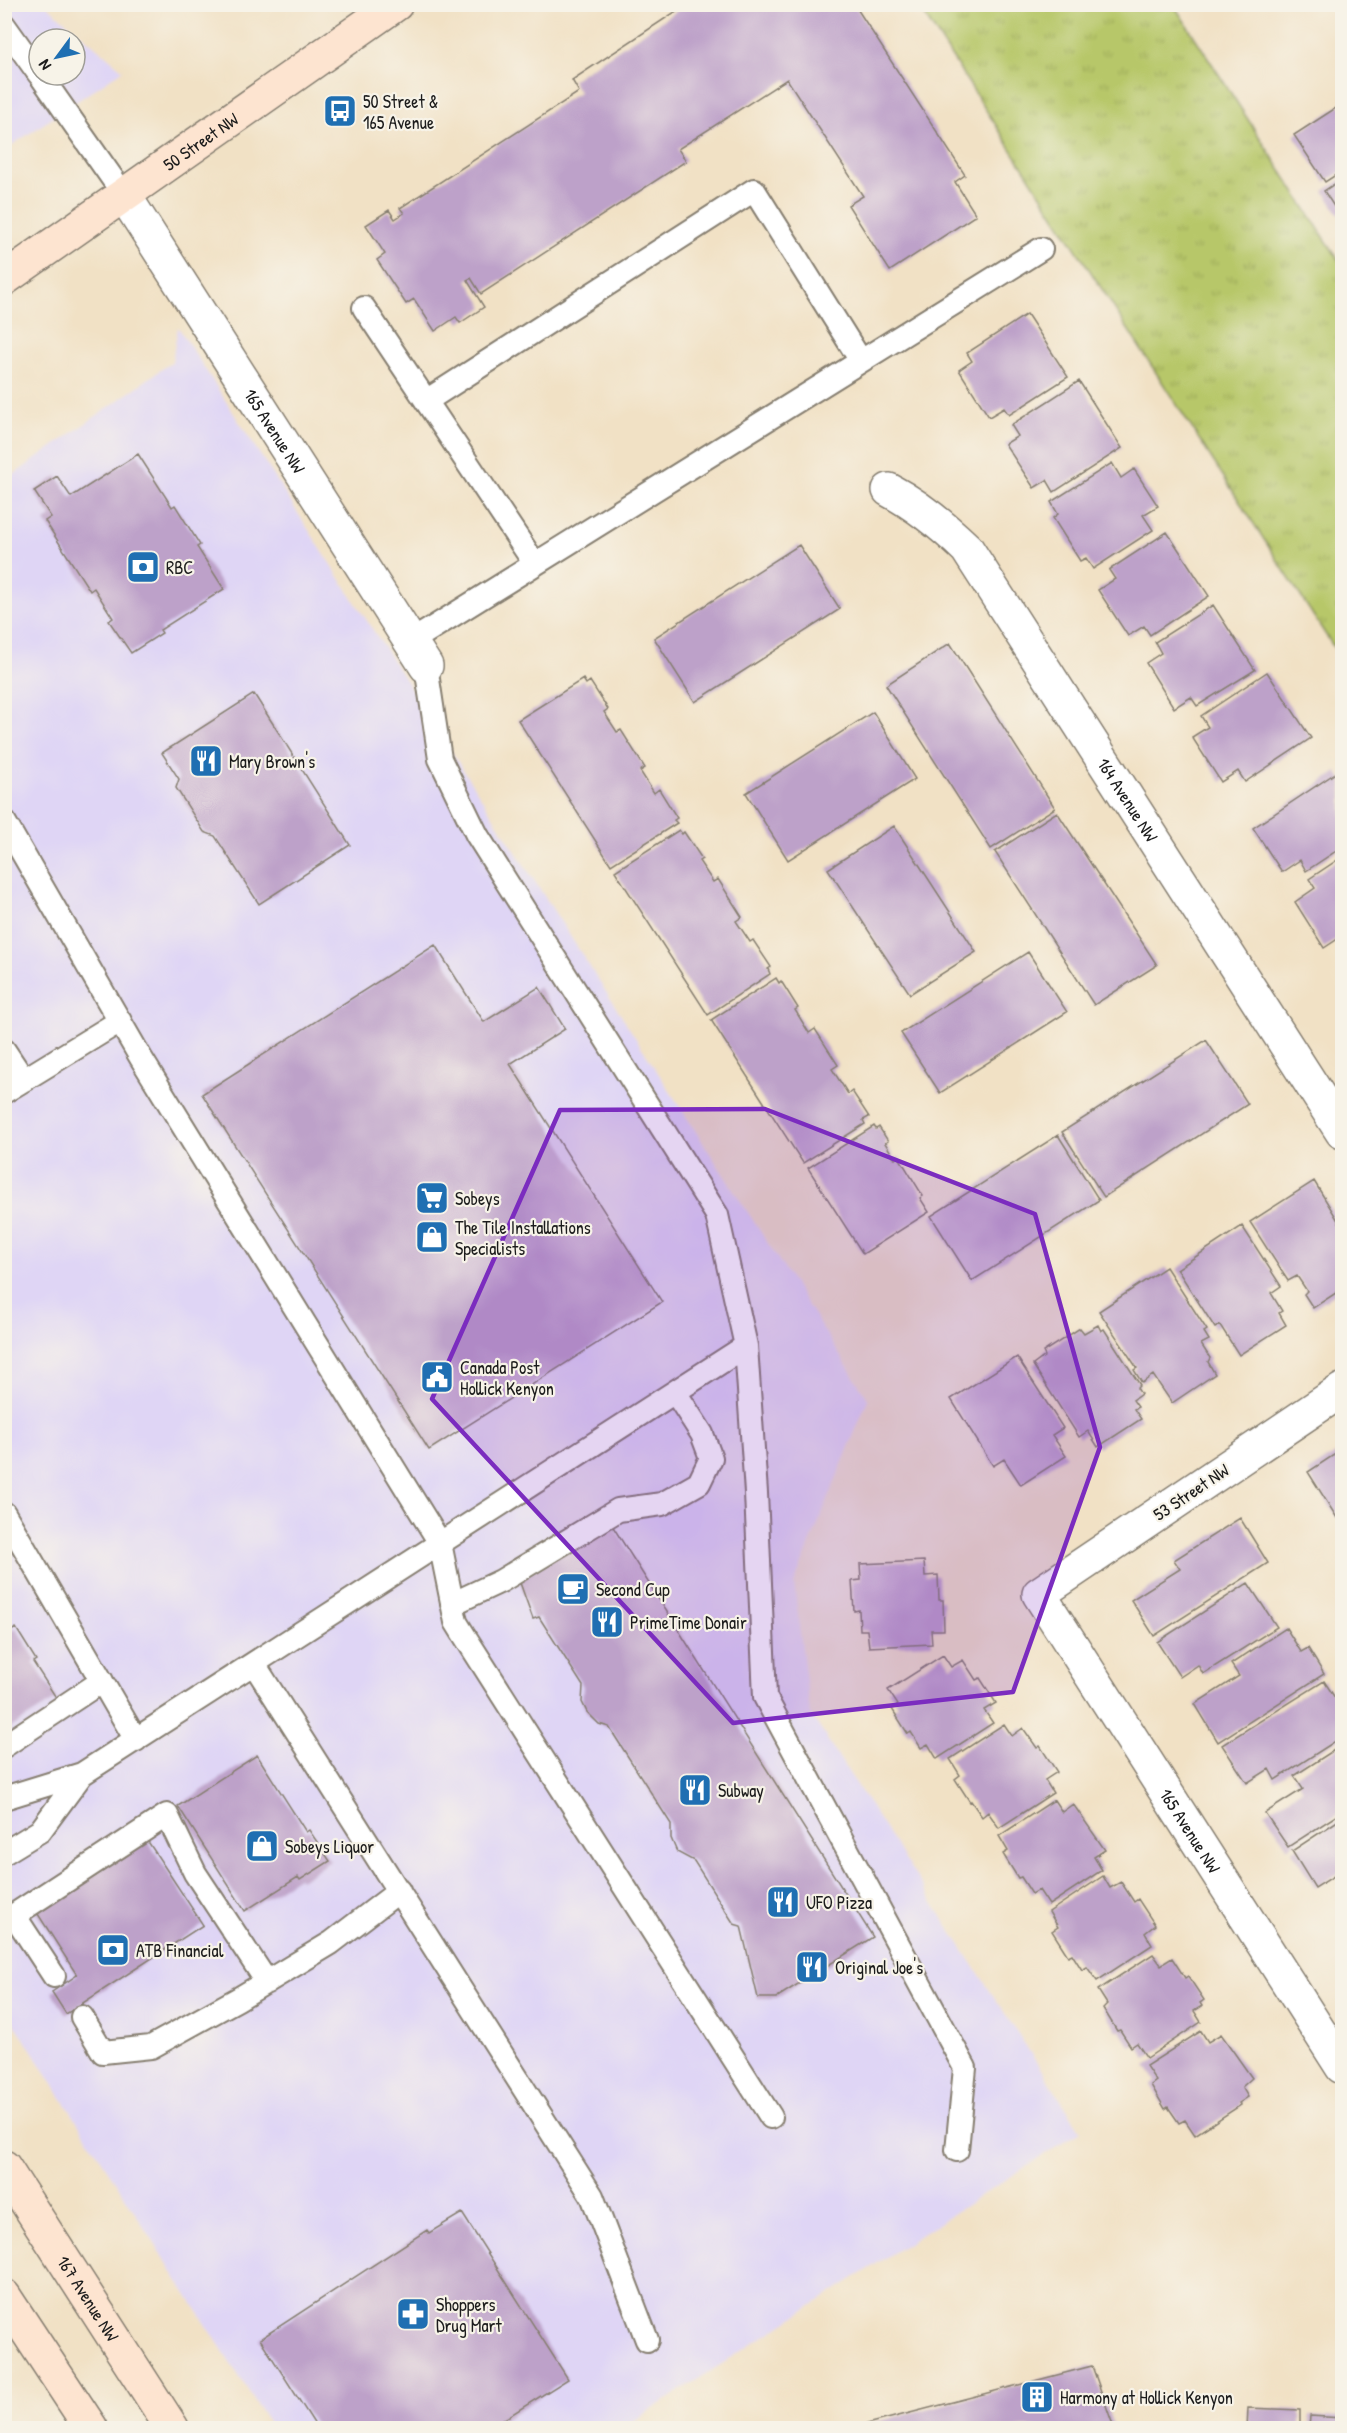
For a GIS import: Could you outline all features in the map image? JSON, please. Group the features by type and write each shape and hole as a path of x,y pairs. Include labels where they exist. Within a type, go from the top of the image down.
{"main road":[{"name":"50 Street NW","path":"4,279 396,4"},
{"name":"167 Avenue NW","path":"4,2167 172,2428"},
{"path":"4,2296 91,2428"}],"street":[{"name":"165 Avenue NW","path":"124,195 418,654"},
{"name":"164 Avenue NW","path":"889,490 916,504 967,549 1342,1132"},
{"name":"53 Street NW","path":"1039,1594 1342,1390"},
{"name":"165 Avenue NW","path":"1039,1594 1342,2067"}],"lane":[{"path":"4,25 27,57"},
{"path":"48,87 124,195"},
{"path":"426,401 754,190 861,361"},
{"path":"957,2150 965,2068 765,1697 756,1493 746,1346 717,1215 477,835 440,759 418,654 535,564 1041,249"},
{"path":"364,308 535,564"},
{"path":"4,821 120,1021 440,1544 456,1622 771,2116"},
{"path":"4,1092 120,1021"},
{"path":"4,1050 24,1080"},
{"path":"4,1798 82,1774 746,1346"},
{"path":"452,1604 501,1581 618,1510 662,1504 699,1483 711,1458 702,1434 675,1392"},
{"path":"4,1513 136,1740"},
{"path":"254,1664 592,2196 647,2340"},
{"path":"4,1746 102,1681"},
{"path":"4,1853 40,1831 82,1774"},
{"path":"54,1976 14,1915 166,1815 195,1873 267,1982"},
{"path":"82,2017 103,2052 151,2047 331,1943 399,1891"}],"highlighted area":[{"path":"765,1109 1035,1214 1100,1447 1013,1692 733,1723 432,1399 560,1110"}],"shaded area":[{"path":"5,5 46,5 72,27 27,27 27,87 87,87 87,40 123,70 5,150"},
{"path":"178,327 868,1399 794,1584 810,1713 1081,2131 623,2428 272,2428 5,2008 5,481 172,362"}],"green space":[{"path":"918,5 1174,5 1342,265 1342,660"}],"building":[{"path":"687,4 854,4 965,175 955,182 976,215 890,271 848,205 863,196 787,79 678,149 686,161 481,294 471,278 467,280 484,307 460,323 456,317 435,331 414,299 406,304 377,260 385,254 366,225 389,210 395,219 404,213 400,208 579,92 572,80"},
{"path":"1342,104 1342,171 1325,182 1294,135"},
{"path":"1342,179 1342,219 1324,191"},
{"path":"1027,314 1068,377 1009,415 1004,408 989,417 959,370 972,361 967,353"},
{"path":"1079,381 1122,448 1054,492 1047,480 1034,488 1005,444 1018,436 1011,425"},
{"name":"RBC","path":"138,454 172,507 175,505 200,545 197,547 224,589 160,630 162,633 131,653 109,621 113,618 94,588 90,591 45,521 51,517 34,491 57,476 71,497"},
{"path":"1112,463 1121,478 1134,469 1158,506 1143,515 1153,530 1093,569 1086,558 1080,561 1053,518 1058,514 1051,502"},
{"path":"1167,532 1209,596 1150,635 1144,626 1128,636 1098,590 1115,579 1109,570"},
{"path":"799,545 840,609 695,702 654,638"},
{"path":"1213,605 1255,670 1197,706 1191,697 1174,708 1146,663 1161,653 1155,642"},
{"path":"950,643 1055,808 991,849 886,685"},
{"path":"1267,672 1311,738 1245,782 1238,771 1221,782 1192,737 1208,727 1201,716"},
{"path":"583,679 586,684 590,681 608,709 604,712 617,732 621,730 645,768 640,771 654,793 659,789 677,818 674,820 677,823 611,865 518,720"},
{"path":"254,694 350,845 259,904 215,836 204,832 176,788 179,779 162,753"},
{"path":"873,712 915,779 788,860 746,793"},
{"path":"1337,772 1342,779 1342,847 1306,871 1300,860 1282,872 1253,828"},
{"path":"1057,812 1157,965 1094,1005 995,852"},
{"path":"894,826 976,952 910,994 828,869"},
{"path":"679,830 682,834 684,832 702,859 699,861 713,882 718,879 742,917 736,921 750,942 753,940 771,967 768,969 770,974 708,1015 615,871"},
{"path":"1342,857 1342,936 1324,948 1295,902 1315,888 1309,879"},
{"name":"Sobeys","path":"435,945 484,1022 539,987 565,1029 510,1064 662,1302 429,1450 202,1094"},
{"path":"1028,952 1067,1012 940,1093 901,1033"},
{"path":"776,978 779,983 781,981 798,1008 795,1010 809,1033 815,1029 838,1065 832,1069 848,1094 852,1091 869,1117 863,1120 865,1124 803,1163 711,1020"},
{"path":"1206,1040 1248,1104 1104,1197 1062,1132"},
{"path":"874,1126 876,1129 879,1127 888,1141 885,1143 895,1159 899,1157 923,1196 920,1198 929,1212 863,1254 808,1168"},
{"path":"1058,1135 1099,1200 972,1281 931,1216"},
{"path":"1314,1181 1342,1227 1342,1289 1313,1308 1304,1294 1307,1291 1297,1276 1288,1281 1250,1222"},
{"path":"1242,1226 1281,1286 1271,1293 1282,1311 1279,1313 1286,1325 1239,1355 1220,1325 1215,1328 1177,1269"},
{"path":"1166,1267 1207,1330 1204,1332 1209,1340 1201,1344 1210,1358 1208,1362 1215,1374 1172,1403 1153,1375 1142,1383 1134,1370 1137,1368 1099,1311"},
{"path":"1098,1325 1101,1331 1104,1329 1140,1385 1137,1388 1141,1394 1133,1400 1138,1407 1134,1409 1141,1419 1098,1447 1088,1431 1079,1437 1033,1365 1045,1356 1043,1352 1080,1328 1084,1333"},
{"path":"1017,1357 1063,1428 1052,1435 1066,1456 1021,1485 1004,1459 993,1466 951,1399"},
{"path":"1342,1446 1342,1515 1337,1518 1308,1472 1340,1451 1338,1448"},
{"path":"1240,1518 1268,1563 1154,1636 1131,1600 1180,1569 1174,1560"},
{"path":"610,1522 873,1937 776,1998 758,1998 741,1926 734,1924 694,1861 677,1852 671,1838 671,1824 609,1727 599,1724 587,1712 582,1702 583,1686 539,1617 533,1619 519,1580"},
{"path":"924,1561 925,1576 938,1575 939,1600 943,1600 944,1630 931,1630 932,1644 869,1647 867,1630 860,1630 859,1610 854,1611 852,1581 861,1580 860,1564"},
{"path":"1248,1583 1277,1627 1203,1674 1198,1665 1180,1677 1157,1642"},
{"path":"16,1628 36,1660 33,1662 57,1699 4,1732 4,1635"},
{"path":"1286,1628 1301,1652 1308,1648 1324,1674 1218,1742 1195,1704 1239,1676 1231,1664"},
{"path":"943,1655 951,1667 963,1660 976,1680 980,1678 996,1703 984,1710 993,1723 937,1759 928,1744 921,1748 911,1732 908,1734 892,1709 898,1705 888,1690"},
{"path":"1324,1681 1339,1704 1337,1706 1342,1715 1342,1737 1275,1780 1269,1769 1247,1783 1222,1745"},
{"path":"1004,1724 1012,1736 1023,1728 1037,1748 1040,1746 1057,1772 1045,1780 1053,1793 999,1828 988,1812 982,1817 970,1802 955,1779 960,1775 950,1759"},
{"path":"1342,1745 1342,1812 1288,1847 1265,1813 1303,1789 1294,1776"},
{"name":"Sobeys Liquor","path":"257,1755 306,1832 309,1830 330,1861 300,1880 298,1877 245,1911 178,1806"},
{"path":"1054,1800 1062,1812 1073,1804 1105,1850 1094,1857 1102,1870 1049,1905 1039,1890 1032,1894 1021,1877 1018,1878 1003,1854 1008,1851 999,1836"},
{"path":"1342,1818 1342,1876 1340,1872 1315,1888 1292,1851"},
{"name":"ATB Financial","path":"147,1840 203,1925 66,2014 52,1992 77,1975 36,1911"},
{"path":"1103,1876 1110,1888 1121,1882 1134,1902 1138,1899 1155,1925 1145,1933 1152,1945 1097,1981 1087,1967 1082,1970 1072,1954 1068,1956 1052,1931 1058,1927 1049,1912"},
{"path":"1153,1954 1161,1965 1172,1958 1185,1978 1188,1976 1204,2000 1200,2003 1202,2006 1194,2011 1201,2022 1147,2058 1137,2043 1131,2047 1120,2030 1117,2031 1103,2008 1107,2004 1098,1990"},
{"path":"1201,2031 1208,2042 1221,2034 1252,2078 1242,2087 1248,2097 1239,2103 1241,2105 1195,2135 1185,2120 1179,2123 1168,2107 1165,2109 1151,2085 1156,2081 1146,2066"},
{"name":"Shoppers Drug Mart","path":"462,2213 568,2379 490,2428 317,2428 260,2339 427,2230 429,2233"},
{"name":"Harmony at Hollick Kenyon","path":"1092,2366 1114,2428 852,2428"},
{"path":"1248,2408 1300,2410 1300,2428 1247,2428"},
{"path":"1310,2416 1342,2418 1342,2428 1309,2428"}],"place":[{"name":"50 Street & 165 Avenue","path":"340,111"},
{"name":"RBC","path":"143,567"},
{"name":"Mary Brown's","path":"206,761"},
{"name":"Sobeys","path":"432,1198"},
{"name":"The Tile Installations Specialists","path":"432,1237"},
{"name":"Canada Post Hollick Kenyon","path":"437,1377"},
{"name":"Second Cup","path":"573,1589"},
{"name":"PrimeTime Donair","path":"607,1622"},
{"name":"Subway","path":"695,1790"},
{"name":"Sobeys Liquor","path":"262,1846"},
{"name":"UFO Pizza","path":"783,1902"},
{"name":"ATB Financial","path":"113,1950"},
{"name":"Original Joe's","path":"812,1967"},
{"name":"Shoppers Drug Mart","path":"413,2314"},
{"name":"Harmony at Hollick Kenyon","path":"1037,2397"}]}
